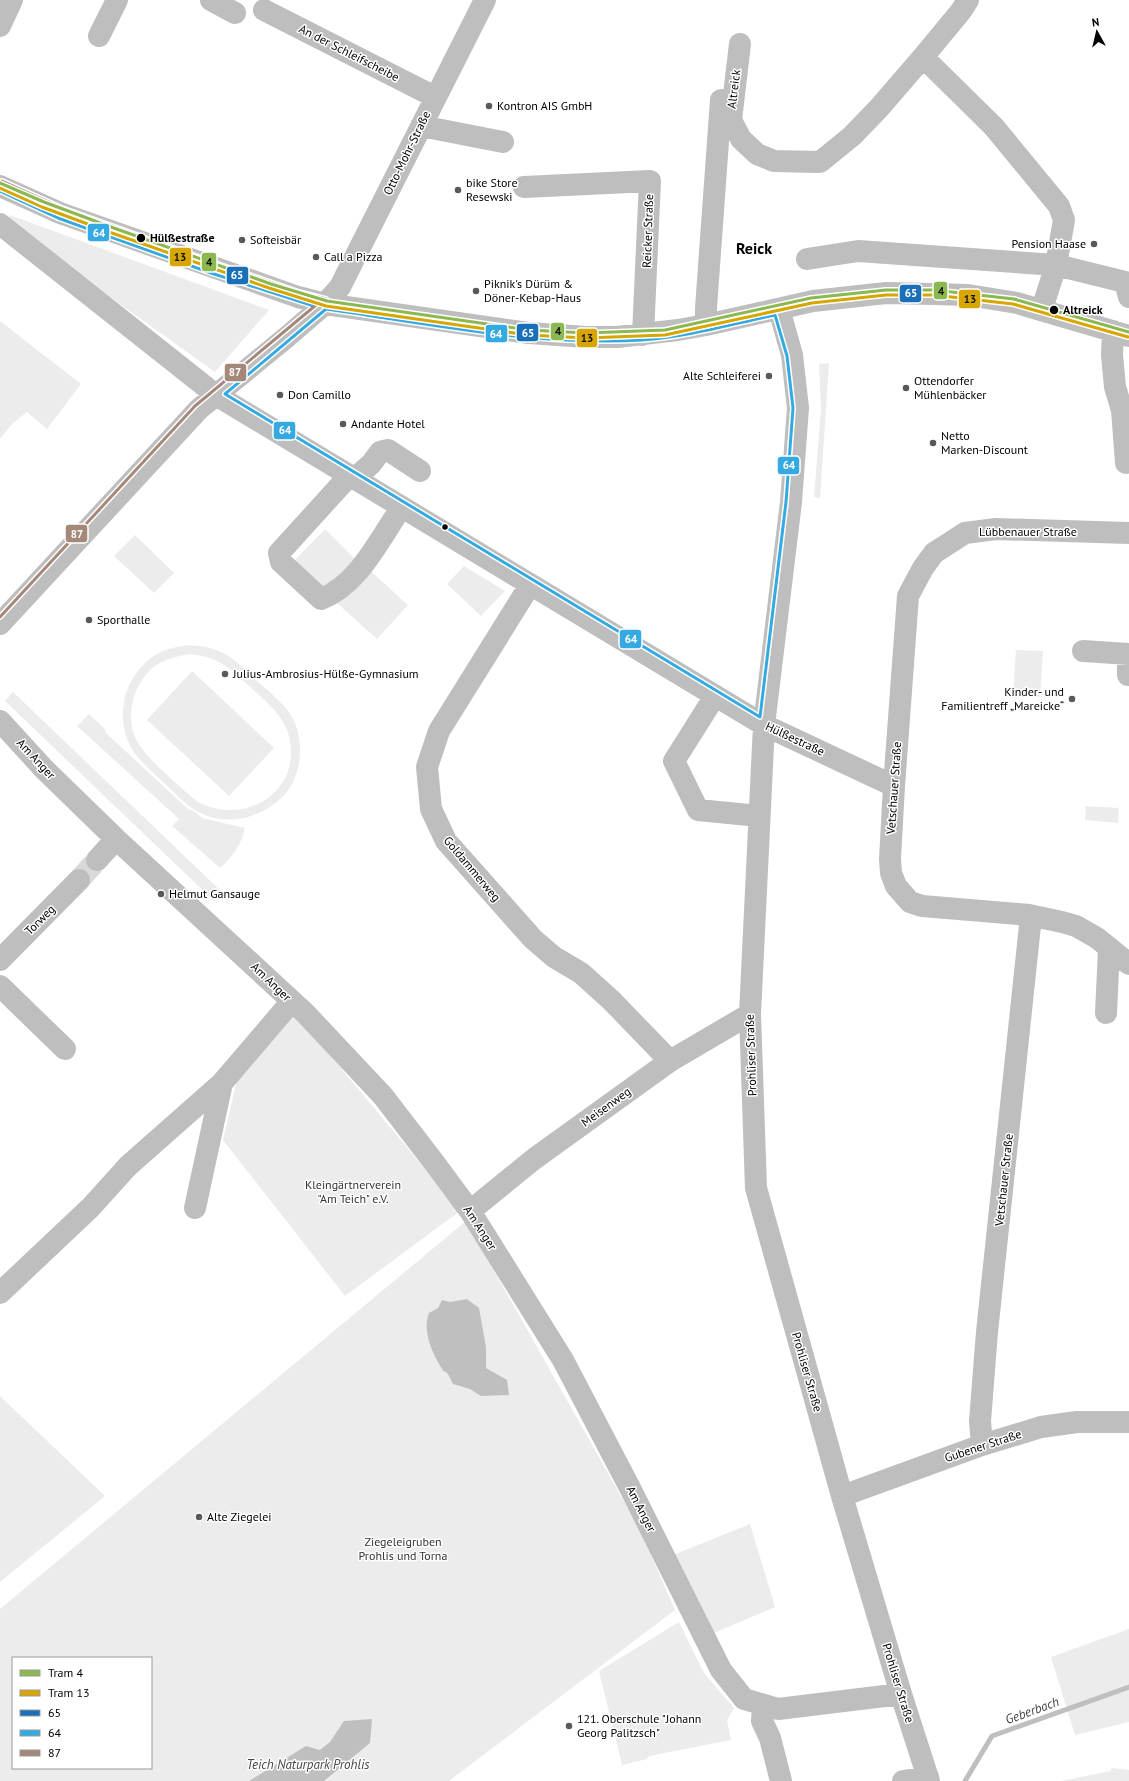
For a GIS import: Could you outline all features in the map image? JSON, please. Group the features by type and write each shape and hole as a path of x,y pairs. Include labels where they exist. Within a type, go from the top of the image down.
{"street":[{"path":"0,26 12,0"},
{"path":"99,36 117,0"},
{"path":"211,0 235,13"},
{"name":"Otto-Mohr-Straße","path":"4,613 199,409 325,304 340,287 485,0"},
{"name":"Altreick","path":"740,44 731,120 741,139 757,154 774,161 820,162 852,136 879,108 961,11 968,0"},
{"name":"An der Schleifscheibe","path":"264,10 435,97"},
{"path":"923,57 994,127 1059,206 1064,220 1056,265 1042,309"},
{"name":"Altreick","path":"713,324 706,308 722,91"},
{"path":"421,126 503,142"},
{"name":"Reicker Straße","path":"524,187 650,181 643,335"},
{"path":"0,186 60,213 212,268 298,297 325,304 529,333 586,337 643,335 713,324 813,301 886,293 968,295 1017,303 1042,309 1121,333 1112,355 1115,387 1122,410 1126,463"},
{"name":"Hülßestraße","path":"0,224 216,395 351,478 764,725 894,786"},
{"path":"807,259 858,251 1056,265 1125,282 1129,297"},
{"name":"Prohliser Straße","path":"779,309 792,355 798,408 791,502 764,725 750,1014 756,1188 842,1496 901,1694 929,1779"},
{"path":"401,508 360,570 334,594 322,599 281,562 279,553 351,478 371,464 380,452 388,450 420,472"},
{"name":"Lübbenauer Straße","path":"934,553 965,533 996,530 1129,533"},
{"name":"Vetschauer Straße","path":"934,553 923,568 908,596 890,838 891,873 896,886 910,902 922,906 1031,916 1076,926 1097,938 1129,964"},
{"name":"Goldammerweg","path":"530,585 439,731 427,767 431,809 446,841 533,939 554,957 581,973 611,1000 670,1061"},
{"path":"1083,651 1129,661"},
{"path":"715,696 674,761 698,810 760,816"},
{"name":"Am Anger","path":"0,721 44,769 116,839 292,1001 383,1096 470,1211 563,1360 630,1488 721,1670 744,1699 778,1709 901,1694"},
{"path":"97,860 116,839"},
{"name":"Torweg","path":"0,960 79,880"},
{"name":"Vetschauer Straße","path":"982,1445 980,1421 988,1332 1031,916"},
{"path":"1106,1013 1109,949"},
{"path":"0,986 65,1048"},
{"path":"0,1293 91,1207 128,1166 222,1082 292,1001"},
{"name":"Meisenweg","path":"470,1211 534,1159 670,1061 750,1014"},
{"path":"195,1208 222,1082"},
{"name":"Gubener Straße","path":"842,1496 982,1445 1055,1424 1093,1421 1129,1422"},
{"path":"763,1705 762,1721 770,1738 781,1781"},
{"path":"903,1781 929,1779"}],"green space":[{"path":"10,215 269,310 215,372 5,222"},
{"path":"0,321 81,384 47,429 27,412 12,424 0,439"},
{"path":"829,363 820,498 814,497 821,409 819,364"},
{"path":"325,529 357,561 321,589 293,562"},
{"path":"135,535 174,573 154,593 114,556"},
{"path":"365,566 408,605 377,639 338,604 337,597"},
{"path":"464,566 505,591 481,616 447,584"},
{"path":"189,645 217,650 235,660 279,701 292,717 299,738 300,750 297,773 286,793 278,801 257,814 235,819 223,819 200,813 183,801 143,763 135,754 126,736 123,722 123,708 126,694 140,669 150,659 163,651","holes":["190,654 200,655 216,660 235,673 272,707 281,719 288,733 291,753 288,771 280,786 268,798 253,806 236,810 217,809 198,802 159,768 145,753 135,736 132,726 132,704 135,693 147,674 155,666 167,660"]},
{"path":"1016,650 1043,651 1040,697 1013,695"},
{"path":"192,671 274,748 229,796 147,720"},
{"path":"13,692 222,892 214,901 5,701"},
{"path":"89,714 105,729 106,733 188,809 194,811 202,818 245,828 236,850 229,860 220,868 172,826 179,819 77,726"},
{"path":"1086,806 1119,808 1118,823 1085,820"},
{"name":"Kleingärtnerverein \"Am Teich\" e.V.","path":"294,1012 460,1211 345,1296 223,1140 242,1059"},
{"name":"Ziegeleigruben Prohlis und Torna","path":"466,1221 640,1530 675,1610 449,1781 0,1781 0,1609"},
{"path":"0,1396 105,1496 0,1582"},
{"path":"750,1524 775,1607 709,1635 673,1555"},
{"path":"679,1622 704,1673 734,1708 727,1720 731,1740 649,1756 647,1759 622,1765 599,1671"},
{"path":"1129,1629 1129,1722 1075,1735 1051,1657"},
{"path":"1112,1768 1129,1770 1129,1781 1062,1781 1110,1771"}],"water":[{"path":"467,1299 479,1308 486,1347 486,1368 507,1380 509,1395 481,1396 470,1389 453,1384 448,1374 443,1370 435,1356 427,1334 427,1320 429,1313 438,1308 442,1300 450,1302"},
{"name":"Teich Naturpark Prohlis","path":"372,1719 370,1743 324,1781 249,1781 306,1746 320,1750 330,1742 344,1721"}],"waterway":[{"name":"Geberbach","path":"965,1781 992,1736 1129,1687"}],"tunnel":[{"path":"79,880 97,860"}],"tram line":[{"name":"4","path":"0,183 44,202 111,227 271,284 327,301 529,330 586,333 665,330 811,298 886,290 934,290 1014,299 1129,332"},
{"name":"13","path":"0,188 42,207 109,232 269,288 326,306 528,335 586,338 665,335 812,303 886,295 934,295 1013,304 1128,337"}],"transit line":[{"name":"87","path":"2,181 62,208 299,292 326,299"},
{"name":"65","path":"0,186 60,213 298,297 325,304 529,333 586,337 617,337 706,325 813,301 886,293 968,295 1017,303 1129,336"},
{"name":"64","path":"0,191 58,218 211,273 314,306"},
{"name":"87","path":"0,617 195,406 322,300"},
{"name":"64","path":"326,309 444,327 523,337 602,341 642,340 676,336 775,315 787,356 793,408 786,502 760,717 225,394 326,309"}],"place":[{"name":"Kontron AIS GmbH","path":"489,106"},
{"name":"bike Store Resewski","path":"458,190"},
{"name":"Hülßestraße","path":"141,238"},
{"name":"Softeisbär","path":"242,240"},
{"name":"Pension Haase","path":"1094,244"},
{"name":"Call a Pizza","path":"316,257"},
{"name":"Piknik's Dürüm & Döner-Kebap-Haus","path":"476,291"},
{"name":"Altreick","path":"1054,310"},
{"name":"Alte Schleiferei","path":"769,376"},
{"name":"Ottendorfer Mühlenbäcker","path":"906,388"},
{"name":"Don Camillo","path":"280,395"},
{"name":"Andante Hotel","path":"343,424"},
{"name":"Netto Marken-Discount","path":"933,443"},
{"name":"Sporthalle","path":"89,620"},
{"name":"Julius-Ambrosius-Hülße-Gymnasium","path":"225,674"},
{"name":"Kinder- und Familientreff „Mareicke“","path":"1072,699"},
{"name":"Helmut Gansauge","path":"161,894"},
{"name":"Alte Ziegelei","path":"199,1517"},
{"name":"121. Oberschule \"Johann Georg Palitzsch\"","path":"569,1726"}],"district":[{"name":"Reick","path":"754,248"}]}
